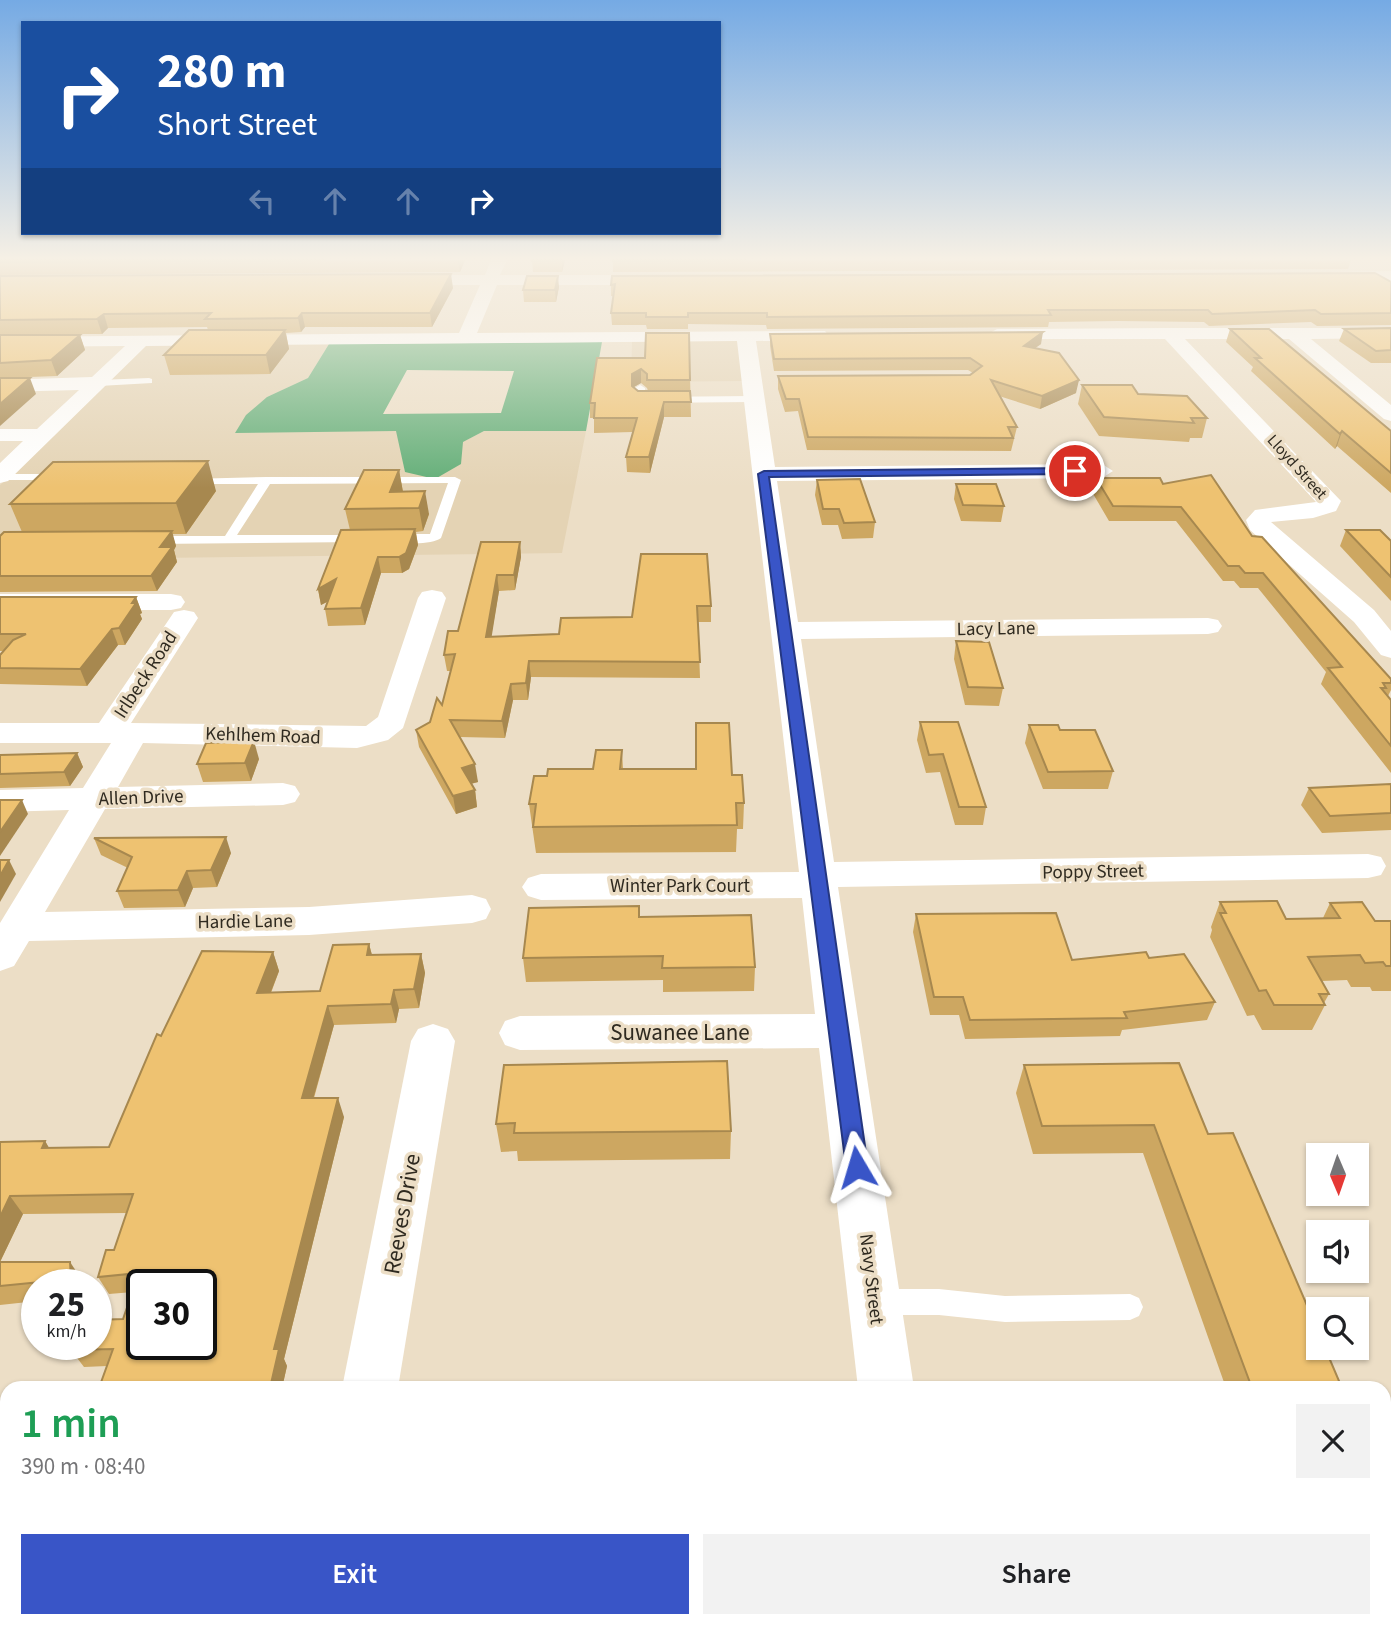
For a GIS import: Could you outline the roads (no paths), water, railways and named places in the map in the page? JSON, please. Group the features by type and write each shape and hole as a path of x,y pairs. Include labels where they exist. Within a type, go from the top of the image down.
{"street":[{"path":"465,340 467,336"},
{"path":"0,342 13,352 141,341 795,336"},
{"name":"Lloyd Street","path":"1172,336 1329,501 1327,506 1313,511 1265,515 1258,520 1259,525 1364,616 1391,649"},
{"path":"1296,336 1391,415"},
{"name":"Navy Street","path":"746,337 760,386 764,474 885,1381"},
{"path":"0,476 141,341"},
{"path":"0,386 99,383"},
{"path":"1353,384 1391,384"},
{"path":"0,435 43,435"},
{"path":"764,474 1102,471"},
{"name":"Kehlhem Road","path":"0,733 357,738 377,733 392,721 432,598"},
{"name":"Irlbeck Road","path":"0,602 178,610 93,799 6,942"},
{"name":"Lacy Lane","path":"785,631 1208,626"},
{"name":"Allen Drive","path":"0,801 283,794"},
{"name":"Poppy Street","path":"819,880 1368,866"},
{"name":"Winter Park Court","path":"541,887 819,880"},
{"name":"Hardie Lane","path":"6,942 472,909"},
{"name":"Suwanee Lane","path":"520,1033 839,1031"},
{"name":"Reeves Drive","path":"371,1381 433,1041"}],"lane":[{"path":"99,383 149,380"},
{"path":"640,400 760,386"},
{"path":"640,388 640,413"},
{"path":"0,476 67,477"},
{"path":"228,540 267,480"},
{"path":"134,540 435,538 455,480 177,481"},
{"path":"874,1302 939,1302 1005,1309 1130,1307"}]}
